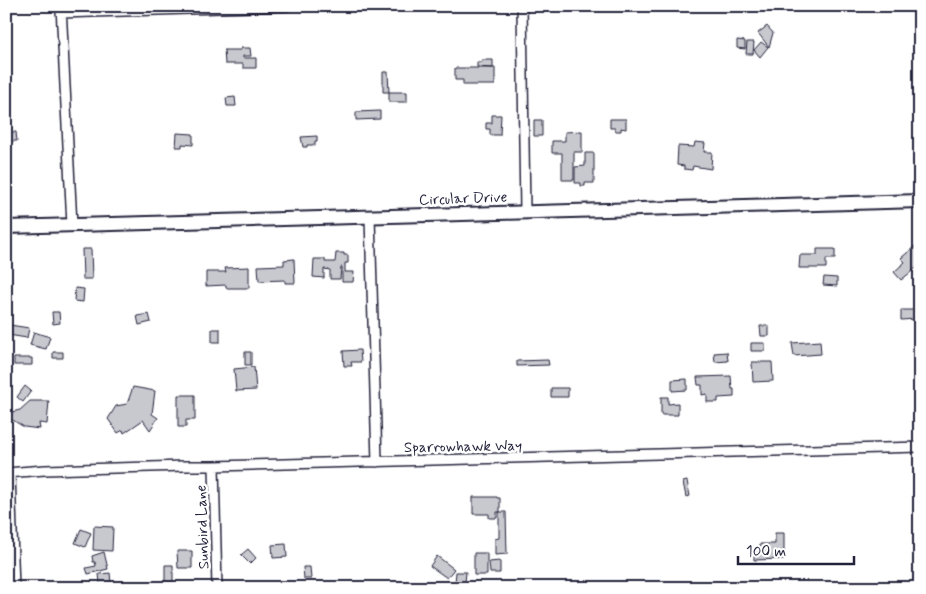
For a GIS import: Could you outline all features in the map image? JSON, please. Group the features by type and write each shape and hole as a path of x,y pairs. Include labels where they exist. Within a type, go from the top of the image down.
{"street":[{"path":"72,225 61,10 287,6"},
{"path":"522,6 525,212"},
{"name":"Circular Drive","path":"6,227 920,201"},
{"path":"370,217 377,462"},
{"name":"Sparrowhawk Way","path":"8,473 45,470 185,466 920,448"},
{"name":"Sunbird Lane","path":"214,466 218,588"},
{"path":"8,473 14,588"}],"building":[{"path":"767,26 773,33 769,47 758,33"},
{"path":"737,40 745,41 745,49 737,48"},
{"path":"747,42 754,42 753,54 746,54"},
{"path":"761,42 768,47 760,57 754,50"},
{"path":"241,48 250,48 251,56 243,56 243,58 256,58 256,68 243,68 243,64 225,64 224,50 241,50"},
{"path":"482,60 493,60 493,68 477,67 477,62 482,62"},
{"path":"455,68 495,68 495,85 463,85 463,80 455,80"},
{"path":"383,72 388,72 389,92 383,92"},
{"path":"389,92 407,92 407,102 389,102"},
{"path":"235,97 236,106 227,106 226,98"},
{"path":"380,111 380,119 356,120 356,112"},
{"path":"492,115 501,115 500,135 490,135 490,129 486,129 486,123 492,123"},
{"path":"610,119 626,119 626,129 621,128 621,131 615,131 615,128 610,128"},
{"path":"534,120 542,120 542,136 534,136"},
{"path":"6,128 11,128 12,132 16,132 17,141 11,141 11,144 6,144"},
{"path":"582,131 582,152 574,152 574,180 562,180 562,153 552,153 552,141 565,141 565,132"},
{"path":"177,133 193,134 193,145 182,144 182,147 176,147"},
{"path":"317,136 315,145 303,147 301,137"},
{"path":"695,142 705,143 704,152 712,152 711,169 693,166 692,170 684,169 684,166 677,165 678,146 694,147"},
{"path":"585,153 594,153 594,183 585,183 585,186 581,186 581,183 575,183 575,167 585,166"},
{"path":"920,242 920,272 916,268 901,280 894,272 905,262 901,258"},
{"path":"82,249 91,249 92,279 83,279"},
{"path":"817,249 835,249 835,259 826,259 826,268 799,268 800,255 817,255"},
{"path":"336,253 348,255 348,263 345,263 345,272 354,272 353,282 342,282 342,267 340,279 330,279 330,270 324,269 324,278 313,277 314,259 325,259 325,262 335,262"},
{"path":"294,259 295,283 285,283 285,280 259,281 258,266 284,265 284,260"},
{"path":"249,267 249,288 226,288 226,285 206,286 206,272 226,272 225,268"},
{"path":"824,277 837,278 837,286 823,285"},
{"path":"75,288 84,289 83,302 74,301"},
{"path":"901,310 916,310 916,319 901,320"},
{"path":"52,312 59,312 60,323 53,324"},
{"path":"149,314 151,322 139,325 137,316"},
{"path":"10,325 29,328 27,338 8,335"},
{"path":"760,326 769,326 769,336 761,336"},
{"path":"212,329 220,329 220,342 212,342"},
{"path":"34,332 50,337 46,349 30,345"},
{"path":"820,341 821,354 794,356 792,343"},
{"path":"751,343 765,343 765,351 751,351"},
{"path":"360,350 361,362 351,362 352,366 344,366 343,351"},
{"path":"53,352 63,352 63,358 53,358"},
{"path":"245,352 251,352 251,365 245,365"},
{"path":"727,352 728,361 715,362 714,353"},
{"path":"14,358 32,358 32,365 14,365"},
{"path":"548,360 549,365 517,366 517,361"},
{"path":"752,362 772,362 773,381 753,382"},
{"path":"254,367 256,390 236,391 234,369"},
{"path":"731,376 734,397 718,398 718,402 707,402 707,394 702,395 702,385 698,385 697,377"},
{"path":"687,379 687,390 672,391 672,380"},
{"path":"25,386 31,391 23,402 17,397"},
{"path":"133,387 155,391 152,414 158,418 150,430 143,420 124,433 123,430 118,433 108,419 116,406 127,404"},
{"path":"551,388 568,388 568,397 551,397"},
{"path":"178,395 195,395 195,420 186,420 186,427 178,427"},
{"path":"661,397 668,397 668,404 678,403 678,415 661,415"},
{"path":"30,401 49,401 47,424 39,423 40,429 24,427 11,419 12,412 20,410"},
{"path":"687,481 690,496 686,497 683,482"},
{"path":"473,497 500,498 500,512 497,512 497,518 489,518 489,514 473,514"},
{"path":"499,512 506,512 507,554 495,555 495,539 499,538"},
{"path":"94,526 113,527 112,551 93,550"},
{"path":"81,529 91,533 85,547 75,543"},
{"path":"775,533 784,533 784,559 754,560 754,552 761,552 760,544 775,544"},
{"path":"286,544 287,557 273,558 272,545"},
{"path":"248,549 256,558 250,564 241,555"},
{"path":"177,551 192,551 192,568 178,568"},
{"path":"104,552 108,569 88,574 86,568 96,566 92,556"},
{"path":"474,553 487,553 487,575 474,575"},
{"path":"437,556 454,569 447,578 430,566"},
{"path":"500,561 500,573 490,573 489,562"},
{"path":"165,565 173,565 173,582 165,582"},
{"path":"303,567 310,567 311,579 304,579"},
{"path":"456,572 466,572 465,583 455,582"},
{"path":"110,573 111,583 100,584 99,574"}]}
